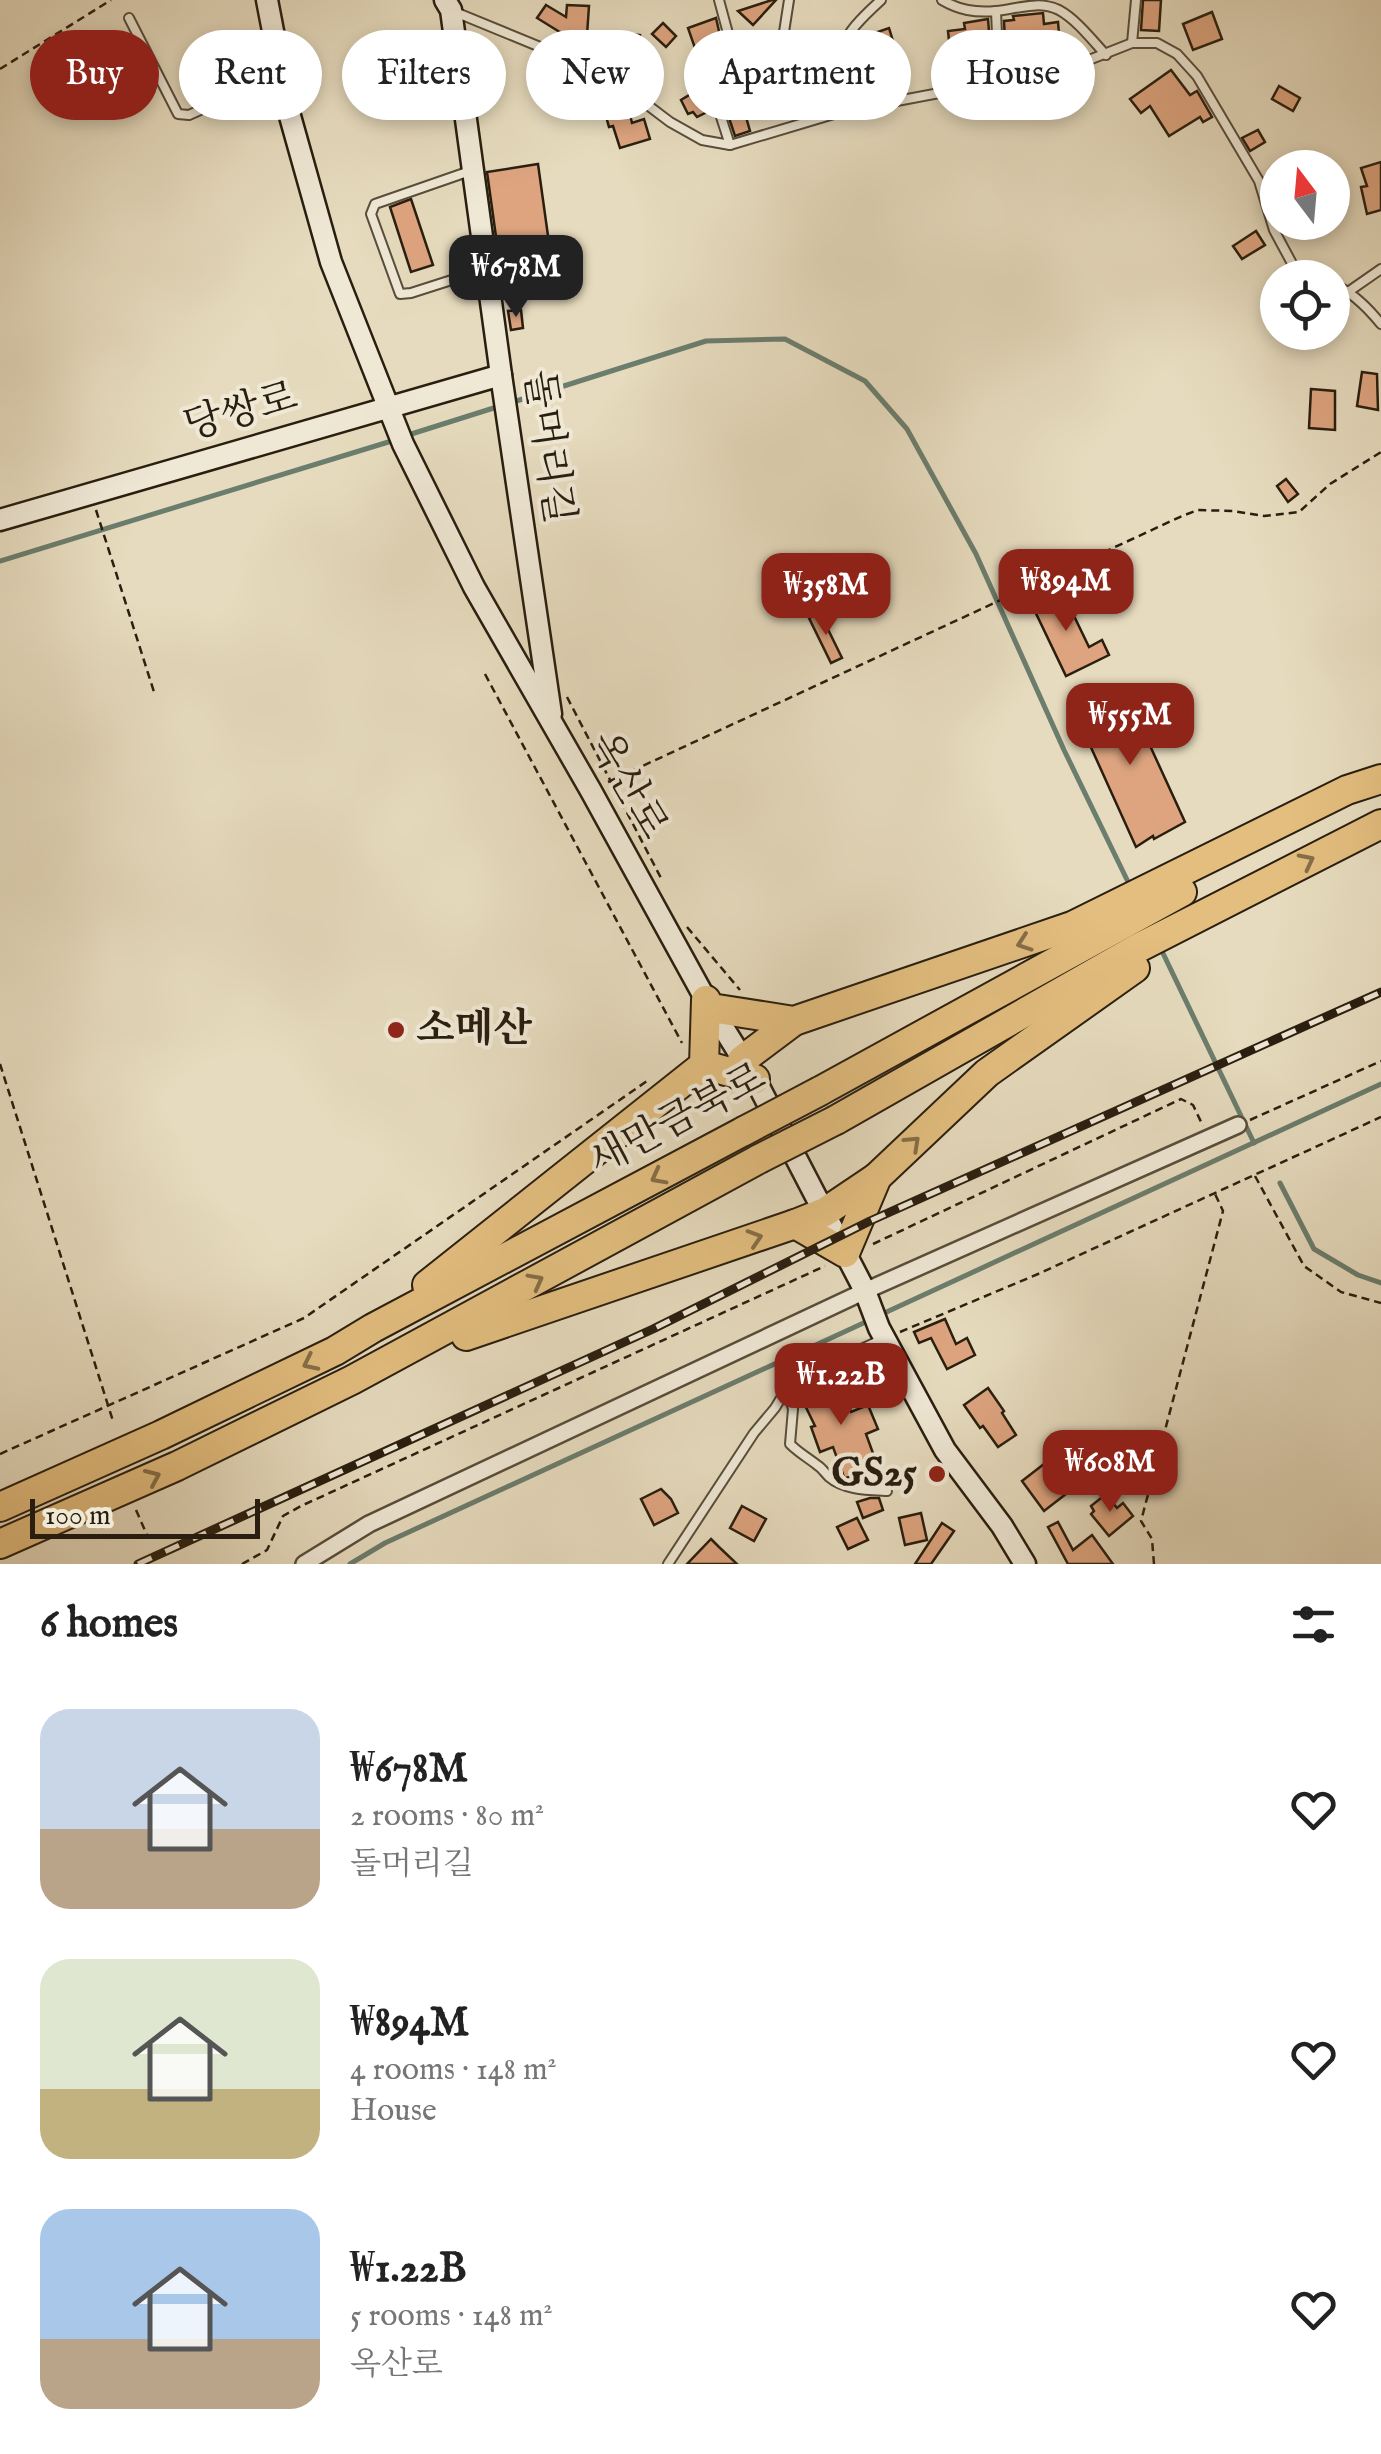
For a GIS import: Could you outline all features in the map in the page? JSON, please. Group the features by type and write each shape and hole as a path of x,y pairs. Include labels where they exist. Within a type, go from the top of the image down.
{"highway":[{"path":"242,1434 290,1426 475,1331 824,1212 876,1177 988,1073 1131,934 1168,889 1346,790 1381,781"},
{"path":"373,1328 700,1067 748,1070 794,1021 1072,926 1131,934 1190,925 1253,888 1381,824"},
{"name":"새만금북로","path":"0,1507 336,1351 820,1091 1131,934"},
{"name":"새만금북로","path":"0,1544 176,1466 352,1380 836,1120 1131,934"},
{"path":"700,1067 709,1004 794,1021"},
{"path":"795,1224 846,1255 876,1177"}],"main road":[{"name":"옥산로","path":"267,0 273,30"},
{"name":"돌머리길","path":"448,5 553,726"},
{"name":"옥산로","path":"291,120 332,262 390,414 474,587 553,726 600,786 709,1004 824,1212 867,1294 882,1333 945,1450 1002,1526 1025,1564"},
{"name":"당쌍로","path":"0,520 390,414 501,374"}],"street":[{"path":"304,1564 369,1524 1244,1122"}],"lane":[{"path":"719,0 727,30"},
{"path":"784,30 789,0"},
{"path":"853,30 881,0"},
{"path":"942,0 959,10 996,11 1024,3 1058,9 1106,54"},
{"path":"1132,43 1136,0"},
{"path":"448,5 584,65 702,140 730,146 815,120"},
{"path":"996,11 997,30"},
{"path":"129,18 179,114"},
{"path":"1095,58 1132,43 1157,44 1178,54 1197,76 1259,182 1274,230 1290,260"},
{"path":"722,120 730,146"},
{"path":"472,171 375,204 371,214 400,294 486,269"},
{"path":"1350,291 1381,269"},
{"path":"1350,294 1381,324"},
{"path":"668,1564 787,1388 882,1333"},
{"path":"787,1388 793,1409 790,1444 801,1456 821,1466 829,1477 842,1484 887,1491"}],"path":[{"path":"0,69 111,0"},
{"path":"600,786 1182,516 1198,510 1264,516 1299,512 1330,484 1381,452"},
{"path":"100,524 155,695"},
{"path":"486,674 700,1067"},
{"path":"567,697 600,786 669,893"},
{"path":"686,925 745,996"},
{"path":"1244,1122 1381,1061"},
{"path":"0,1064 114,1421"},
{"path":"0,1454 304,1318 656,1075"},
{"path":"242,1564 267,1550 283,1516 301,1506 1180,1099 1194,1105 1208,1138"},
{"path":"882,1333 1038,1274 1381,1116"},
{"path":"1254,1174 1304,1266 1341,1292 1381,1303"},
{"path":"1154,1564 1152,1540 1142,1521 1223,1211 1215,1193"},
{"path":"136,1509 147,1535"}],"building":[{"path":"776,0 753,25 738,11"},
{"path":"1143,0 1161,0 1159,31 1141,30"},
{"path":"546,5 566,17 567,5 589,6 587,30 556,30 537,18"},
{"path":"1212,12 1222,39 1193,50 1183,24"},
{"path":"1043,13 1044,24 1058,22 1059,30 1004,30 1004,21 1014,20 1013,16"},
{"path":"716,18 719,30 689,30"},
{"path":"988,19 989,30 956,30 965,29 964,23"},
{"path":"663,23 676,36 666,47 664,30 656,30"},
{"path":"1171,70 1190,95 1197,91 1212,117 1203,122 1200,117 1169,136 1150,106 1141,113 1130,99"},
{"path":"1279,86 1300,98 1293,111 1272,99"},
{"path":"607,120 644,120 650,139 620,148 613,126 609,127"},
{"path":"730,120 747,120 750,131 735,136"},
{"path":"1258,130 1265,142 1250,151 1242,138"},
{"path":"1381,162 1381,210 1367,214 1361,187 1367,186 1361,168"},
{"path":"538,164 549,243 498,251 487,172"},
{"path":"411,199 433,265 411,272 390,207"},
{"path":"1256,231 1265,245 1242,259 1233,246"},
{"path":"521,310 523,328 511,330 508,311"},
{"path":"1362,372 1377,374 1378,410 1357,406"},
{"path":"1311,389 1335,391 1335,430 1309,428"},
{"path":"1286,479 1298,494 1288,502 1277,486"},
{"path":"1061,589 1089,647 1102,640 1109,655 1066,676 1031,603"},
{"path":"820,613 842,658 831,663 809,618"},
{"path":"1124,689 1185,822 1136,847 1075,712"},
{"path":"945,1319 956,1344 967,1338 975,1355 947,1369 931,1338 919,1343 914,1332"},
{"path":"834,1378 851,1412 868,1405 878,1429 866,1434 878,1467 846,1478 833,1447 820,1452 811,1427 815,1426 800,1395"},
{"path":"988,1388 1016,1435 998,1447 964,1405"},
{"path":"1053,1457 1075,1487 1044,1511 1022,1481"},
{"path":"661,1489 678,1513 654,1525 641,1499"},
{"path":"1106,1494 1117,1508 1123,1503 1133,1516 1109,1536 1091,1514 1091,1506"},
{"path":"879,1498 883,1510 863,1518 857,1502"},
{"path":"742,1506 766,1519 754,1541 730,1528"},
{"path":"921,1513 927,1540 905,1545 899,1518"},
{"path":"857,1518 868,1540 848,1549 837,1527"},
{"path":"1058,1522 1073,1550 1092,1535 1113,1564 1068,1564 1048,1527"},
{"path":"942,1523 954,1531 931,1564 915,1564"},
{"path":"711,1539 719,1547 737,1564 687,1564"}],"waterway":[{"path":"510,403 706,341 785,339 865,381 907,429 976,554 1131,888"},
{"path":"405,436 500,406"},
{"path":"0,561 395,440"},
{"path":"1160,947 1254,1143"},
{"path":"880,1315 1381,1084"},
{"path":"1280,1183 1314,1249 1358,1275 1381,1283"},
{"path":"350,1564 385,1543 870,1320"}],"railway":[{"path":"138,1564 653,1329 870,1221 1381,992"}],"place":[{"name":"소메산","path":"396,1030"},
{"name":"GS25","path":"937,1474"}]}
